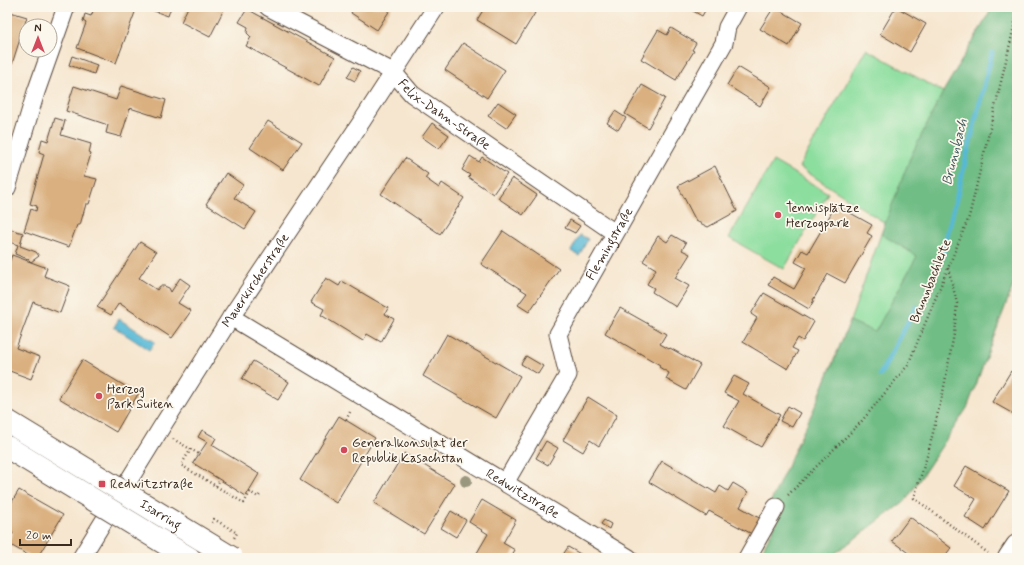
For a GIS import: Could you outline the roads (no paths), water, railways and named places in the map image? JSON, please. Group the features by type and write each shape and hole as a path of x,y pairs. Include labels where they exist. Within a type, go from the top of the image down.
{"main road":[{"name":"Isarring","path":"7,421 232,558"},
{"name":"Isarring","path":"7,447 189,558"},
{"path":"998,556 1017,546"}],"street":[{"path":"7,188 36,92 66,7"},
{"name":"Felix-Dahn-Straße","path":"268,7 393,72 412,94 615,233"},
{"name":"Mauerkircherstraße","path":"81,558 231,317 305,208 436,7"},
{"name":"Flemingstraße","path":"505,483 568,375 558,334 724,43 727,27 738,7"},
{"name":"Redwitzstraße","path":"231,317 629,558"},
{"path":"747,558 776,507"}],"water":[{"path":"580,235 588,239 579,256 571,251"},
{"path":"119,319 155,342 149,350 114,327"}],"waterway":[{"name":"Brunnbach","path":"942,256 992,53"},
{"name":"Brunnbach","path":"880,375 916,307"}],"place":[{"name":"Tennisplätze Herzogpark","path":"778,215"},
{"name":"Herzog Park Suiten","path":"99,396"},
{"name":"Generalkonsulat der Republik Kasachstan","path":"344,450"},
{"name":"Redwitzstraße","path":"102,484"}]}
